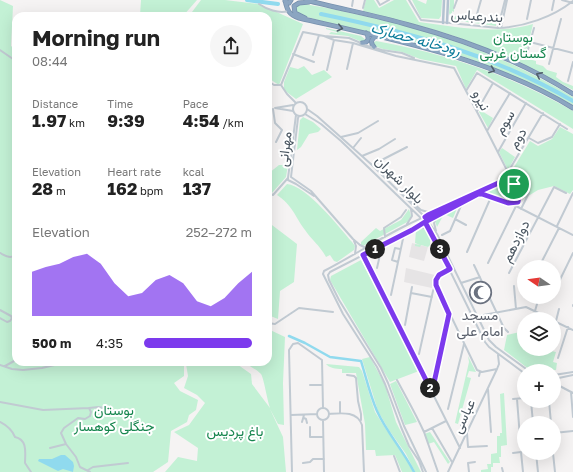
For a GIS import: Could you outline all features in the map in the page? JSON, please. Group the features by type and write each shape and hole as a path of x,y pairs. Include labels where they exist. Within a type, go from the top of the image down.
{"highway":[{"path":"285,0 289,3 291,0"},
{"path":"285,0 288,11 295,17 428,49 470,62 529,86 573,108"},
{"path":"306,0 408,24 449,37 508,60 573,93"},
{"path":"313,2 297,3 294,6 294,11 297,15 317,22"},
{"path":"362,44 366,43 368,40 368,36 366,34"},
{"path":"374,47 372,41 377,36"}],"main road":[{"path":"443,23 444,0"},
{"path":"448,0 448,23"}],"street":[{"path":"352,6 353,0"},
{"path":"363,8 365,0"},
{"path":"378,0 380,5 389,0"},
{"name":"بندرعباس","path":"409,0 419,19 443,23 499,28 508,28 537,20 573,1"},
{"path":"454,8 456,0"},
{"path":"477,14 481,0"},
{"path":"499,28 506,0"},
{"path":"527,19 531,0"},
{"path":"552,10 554,0"},
{"path":"562,0 573,1"},
{"path":"259,4 268,9 284,13 288,11"},
{"path":"549,64 561,19"},
{"path":"526,57 534,28"},
{"name":"نیرو","path":"293,54 303,32 324,36 345,37 362,44 397,52 421,61"},
{"path":"313,55 319,35"},
{"name":"نیرو","path":"324,36 396,56 454,68 514,184 519,195 518,202 521,209"},
{"path":"344,41 345,37"},
{"path":"328,70 334,40"},
{"path":"530,42 573,53"},
{"path":"347,69 353,43"},
{"path":"0,50 12,57"},
{"path":"396,56 398,54 397,52"},
{"path":"281,85 293,54 314,62"},
{"path":"568,80 573,62"},
{"path":"466,91 477,73 567,129"},
{"path":"477,112 493,83"},
{"path":"272,84 281,85"},
{"path":"281,85 296,103"},
{"path":"487,131 510,93"},
{"path":"302,102 306,105 307,110 305,114 299,116 292,111 274,108 302,102"},
{"name":"سوم","path":"498,152 526,103"},
{"path":"292,111 293,105"},
{"path":"274,108 274,123 282,130 276,142"},
{"name":"بلوار شهران","path":"307,110 317,116 372,165 425,217 437,234 485,334 492,344 520,364"},
{"name":"دوم","path":"508,172 543,113"},
{"name":"بلوار شهران","path":"305,114 321,124 421,218 427,220"},
{"name":"مهرانی","path":"296,115 288,180 315,196"},
{"name":"مهرانی","path":"299,116 291,177 311,191 353,239 361,246 365,247"},
{"path":"341,137 358,133 378,121"},
{"path":"529,138 538,143 552,137 560,124"},
{"path":"353,148 360,138"},
{"path":"362,156 379,149 395,139"},
{"path":"372,165 406,147"},
{"path":"323,274 324,271 354,255 365,247 405,226 505,180 508,177 508,172"},
{"path":"272,194 288,178"},
{"path":"505,180 509,180 514,184"},
{"path":"493,197 489,195 487,191 494,185"},
{"name":"دوازدهم","path":"510,273 554,187 566,193"},
{"path":"401,193 421,210 432,213"},
{"path":"521,209 529,193"},
{"path":"542,260 573,193"},
{"path":"328,275 330,272 382,246 438,214 478,194 493,197 516,206 573,235"},
{"path":"467,252 493,197"},
{"path":"442,235 450,231 463,201"},
{"path":"508,203 518,202"},
{"path":"405,226 412,216 409,206"},
{"path":"488,263 516,206"},
{"path":"384,237 384,228 401,217 406,210"},
{"path":"437,234 434,223 438,214"},
{"path":"455,219 466,225"},
{"name":"بلوار شهران","path":"427,220 432,234 482,336 489,347 517,368"},
{"path":"415,221 419,222 418,226"},
{"path":"418,226 426,229 432,234"},
{"path":"391,295 404,234"},
{"path":"353,239 356,246 354,255"},
{"path":"377,268 382,246"},
{"path":"398,262 392,260 394,248 400,250"},
{"path":"0,253 7,257 12,257"},
{"path":"561,278 573,253"},
{"path":"363,255 460,448"},
{"path":"474,265 504,328 508,332"},
{"path":"419,354 437,276 450,269"},
{"path":"323,274 328,275"},
{"path":"323,274 343,314 377,367 409,446 419,461 423,472"},
{"path":"328,275 339,300 381,368 404,426 426,472"},
{"path":"461,283 480,277"},
{"path":"436,285 476,370 480,372 497,369 505,359"},
{"path":"514,286 516,309"},
{"path":"405,324 412,287"},
{"path":"433,291 438,291"},
{"path":"411,293 432,298"},
{"path":"477,316 526,307 535,311 537,304"},
{"path":"272,324 275,324 299,308 333,312"},
{"path":"0,310 12,318 7,322 0,318"},
{"path":"432,392 449,314"},
{"path":"561,324 573,330"},
{"path":"558,358 568,327"},
{"path":"292,472 289,350 293,344 298,343 322,360 323,408"},
{"path":"448,409 464,344"},
{"path":"497,369 499,364 498,354"},
{"path":"4,366 12,362"},
{"path":"0,365 23,370 50,366"},
{"name":"عباسی","path":"448,472 497,369"},
{"path":"490,371 495,374"},
{"path":"479,376 480,372"},
{"path":"561,374 573,372"},
{"path":"347,375 354,376 356,378 362,425 364,472"},
{"path":"561,378 573,376"},
{"path":"397,380 417,416 438,472"},
{"path":"310,385 322,385"},
{"path":"561,387 572,392 573,417"},
{"path":"488,389 491,432"},
{"path":"517,399 515,399 517,416"},
{"path":"0,402 43,410 98,407 105,408"},
{"path":"340,402 340,414"},
{"path":"89,408 91,412 90,416 85,419 78,418 62,430 61,433 80,467 89,471 93,467 128,463"},
{"path":"323,408 328,411 329,414"},
{"path":"291,415 317,414 319,410 323,408"},
{"path":"317,414 320,419 323,420"},
{"path":"329,414 352,414 361,420"},
{"path":"323,420 326,419 329,414"},
{"path":"302,422 304,415"},
{"path":"304,418 306,419 307,423"},
{"path":"323,420 324,472"},
{"path":"424,432 446,421"},
{"path":"0,422 5,424 15,437 23,442 26,452 25,463 31,472"},
{"path":"461,425 467,433 468,447 487,446"},
{"path":"310,427 310,437 323,438"},
{"path":"432,428 452,462"},
{"path":"561,432 573,431"},
{"path":"50,448 66,444"},
{"path":"513,453 521,452 523,472"},
{"path":"394,456 400,472"},
{"path":"302,462 310,462 313,459 324,459"},
{"path":"537,460 538,472"},
{"path":"554,460 555,472"},
{"path":"469,472 468,463 475,462"},
{"path":"502,468 503,472"}],"shaded area":[{"path":"412,243 428,247 424,261 409,257"},
{"path":"406,268 435,275 432,288 404,282"}],"green space":[{"name":"بوستان جنگلی کوهسار","path":"0,0 13,6 11,46 12,366 184,366 184,376 174,383 180,391 198,400 196,410 189,415 187,422 171,431 168,462 153,472 0,472"},
{"path":"141,0 197,0 186,12 140,12"},
{"path":"201,0 225,0 259,4 303,24 279,85 272,81 272,12 192,12"},
{"name":"بوستان گستان غربی","path":"366,0 374,0 379,8 394,0 406,0 419,22 490,30 533,24 525,58 536,61 536,64 557,73 556,77 573,86 573,90 514,61 454,36 363,11"},
{"path":"412,0 417,0 426,4 427,0 442,0 441,16 439,19 421,18"},
{"path":"450,0 454,0 454,12 452,11 452,15 483,23 485,20 496,23 496,26 452,20 449,13"},
{"path":"303,3 414,28 484,52 551,84 573,97 573,105 506,73 436,48 297,14 295,7 296,5"},
{"path":"326,28 361,36 366,40 362,42 348,36 329,34 331,32 337,32"},
{"path":"376,41 452,59 478,67 526,87 573,111 573,129 477,70 466,89 456,66 420,59 402,52 383,49 374,46 373,43"},
{"path":"304,66 312,75 324,70 332,77 296,99 284,90 284,82 290,67 298,69"},
{"path":"480,110 493,118 488,128 479,112"},
{"path":"303,117 313,122 321,129 318,132 309,134 301,147 297,150 300,120"},
{"path":"560,127 573,134 573,190 570,194 554,186 538,190 525,198 522,197 511,172 530,141 538,146 552,139"},
{"path":"502,148 515,157 508,170 499,152"},
{"path":"279,165 288,165 286,177 272,193 272,171"},
{"path":"510,182 518,197 515,201 512,202 489,192 489,190"},
{"path":"287,184 295,186 313,199 352,242 355,246 354,250 337,262 334,261 330,255 326,257 305,230 290,207 277,195"},
{"path":"458,206 453,218 444,214 437,227 435,221 438,216"},
{"path":"409,209 411,216 409,221 363,246 361,245 361,242 376,228 380,231 401,220"},
{"path":"272,225 297,244 294,282 280,291 278,319 272,317"},
{"path":"424,229 430,234 430,245 428,247 421,245 420,247 415,246 415,244 420,245 415,243 416,230"},
{"path":"361,260 419,371 390,382 330,280 331,276"},
{"name":"باغ پردیس","path":"272,331 285,337 283,383 284,425 278,424 270,409 283,437 286,472 165,472 178,457 197,461 198,448 174,432 189,425 205,403 197,395 184,388 188,376 186,366 240,366 251,374 252,384 270,408 261,374 249,366 272,366"},
{"path":"517,333 517,356 555,356 553,362 557,364 522,364 504,350 507,335"},
{"path":"468,356 476,372 469,371 467,377 471,378 458,424 455,423 469,362"},
{"path":"370,357 385,385 396,422 421,472 415,472 406,454 378,411 362,359"},
{"path":"326,364 359,367 362,371 375,412 405,456 413,472 402,472 395,455 376,456 375,450 366,450 365,424 356,373 342,373 342,369 333,368"},
{"path":"396,381 417,422 405,425 390,384"},
{"path":"504,393 507,445 501,446 501,457 499,457 500,463 493,463 491,472 481,472 481,470 488,469 487,464 491,464 491,454 497,453 497,436 500,436 500,433 502,433 500,394"},
{"path":"430,432 450,462 448,464 434,442 428,444 424,434"}],"water":[{"path":"65,455 73,462 73,472 63,469 58,471 38,461 39,459 52,459"}],"waterway":[{"name":"رودخانه حصارک","path":"247,0 278,4"},
{"name":"رودخانه حصارک","path":"321,14 419,37 451,47 512,70 573,101"},
{"path":"289,336 330,357 361,361 377,411 385,427 414,472"}],"place":[{"name":"مسجد امام علی","path":"480,292"}],"route":[{"path":"505,180 509,180 514,184 520,198 518,202 508,203 478,194 425,222 450,269 437,276 436,280 436,285 449,314 432,392 363,255 417,227 428,220 425,217 428,215 505,180"}]}
